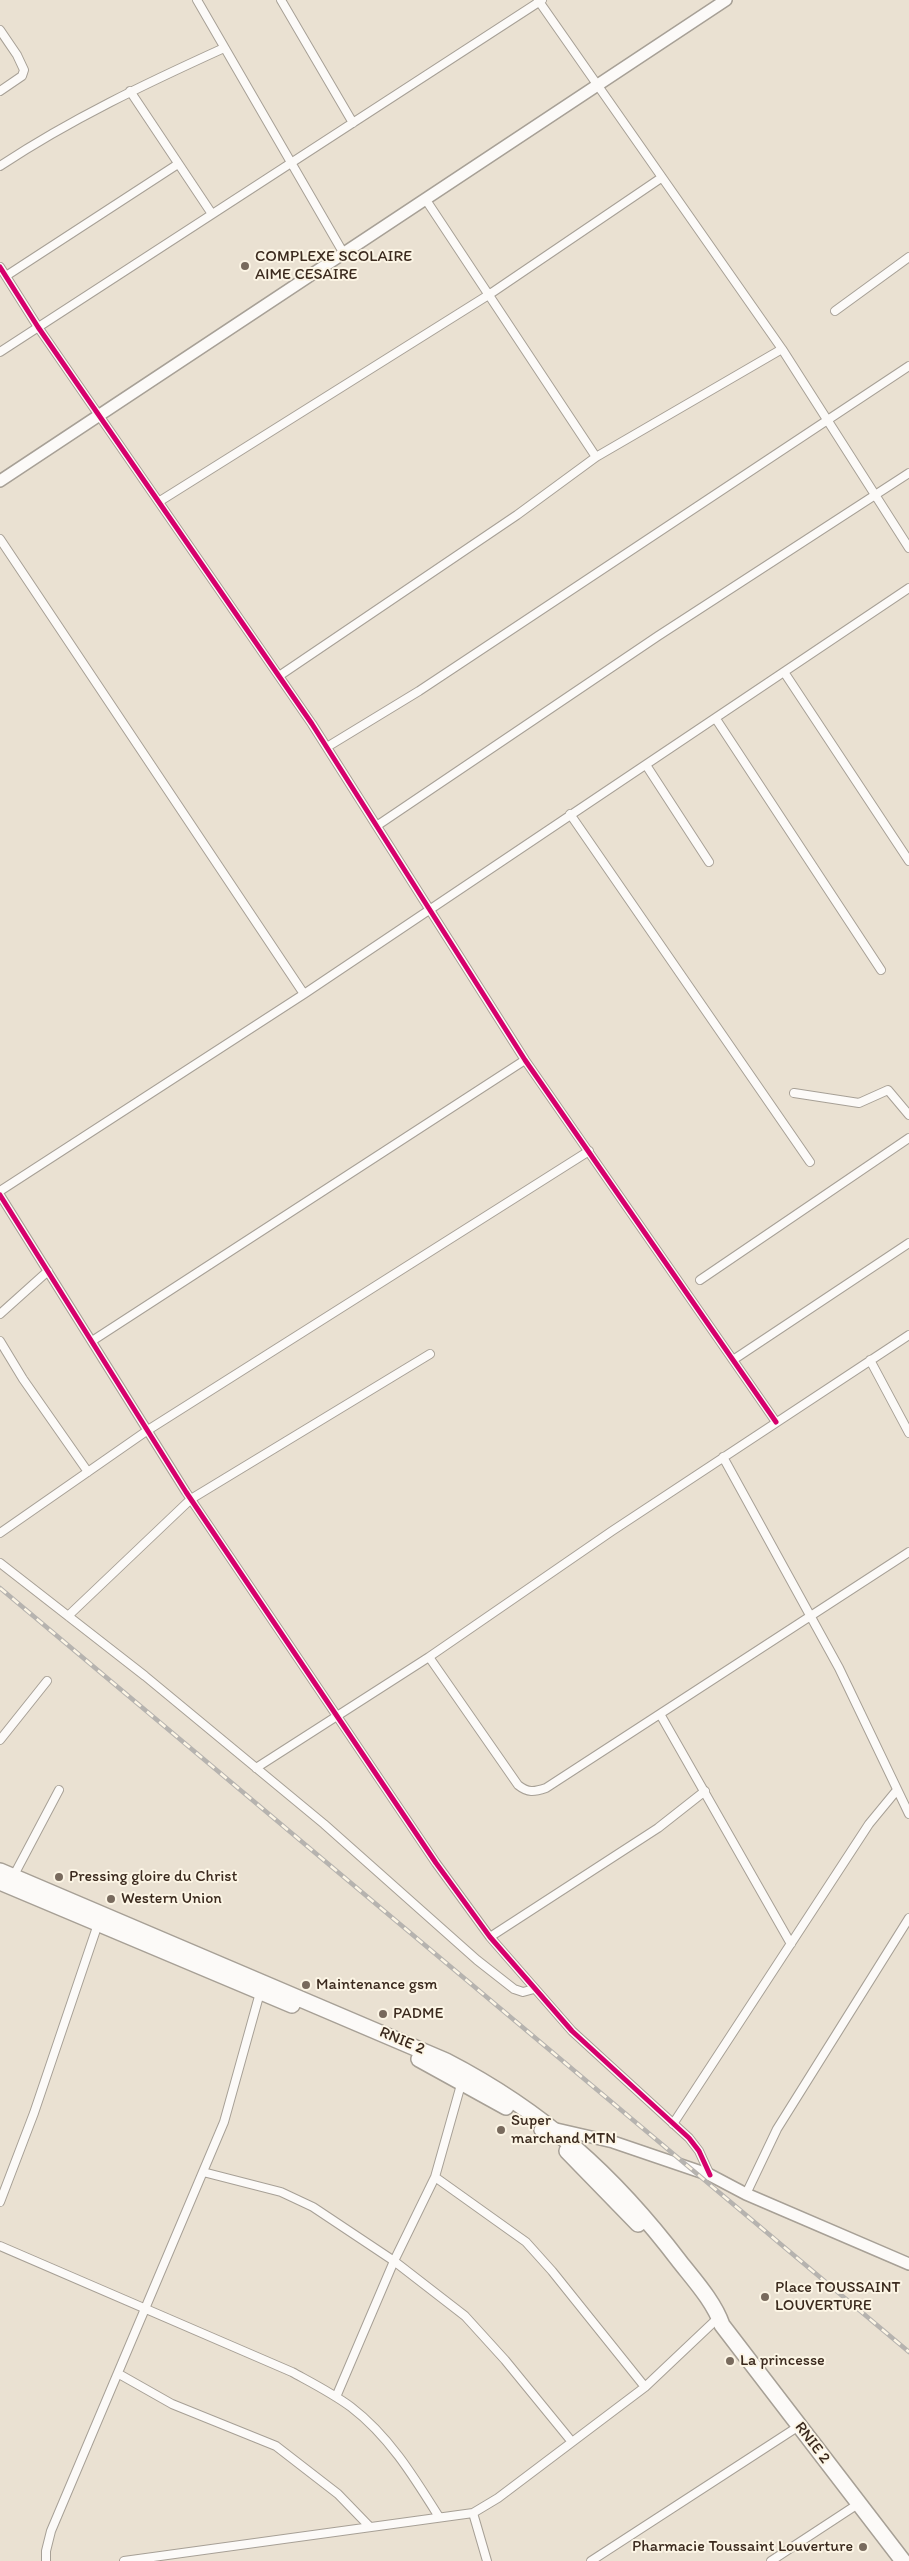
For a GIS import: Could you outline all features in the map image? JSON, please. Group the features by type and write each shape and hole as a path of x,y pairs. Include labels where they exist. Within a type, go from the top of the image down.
{"highway":[{"name":"RNIE 2","path":"6,1879 262,1987 511,2098 546,2129 598,2166 629,2199 666,2243 719,2321 903,2561"}],"main road":[{"path":"0,481 726,0"},
{"path":"546,2129 613,2142 710,2175 746,2194 909,2264"}],"street":[{"path":"197,0 344,254"},
{"path":"281,0 352,123"},
{"path":"0,352 540,1 830,420 909,548"},
{"path":"0,30 17,55 24,70 22,76 0,91"},
{"path":"0,166 49,134 130,91 224,48"},
{"path":"130,91 212,214"},
{"path":"6,276 178,164"},
{"path":"160,501 490,294 661,178"},
{"path":"426,200 490,294 596,457"},
{"path":"835,311 909,257"},
{"path":"0,267 38,327 160,501 378,825 525,1060 776,1422"},
{"path":"279,676 517,515 596,457 782,349"},
{"path":"327,748 419,691 909,366"},
{"path":"378,825 658,636 909,473"},
{"path":"0,539 304,994"},
{"path":"710,2175 699,2151 673,2124 593,2053 534,1989 490,1937 336,1716 191,1498 0,1193 304,994 909,588"},
{"path":"784,672 909,861"},
{"path":"716,719 881,970"},
{"path":"646,765 709,862"},
{"path":"570,814 810,1162"},
{"path":"92,1341 525,1060"},
{"path":"794,1093 859,1103 888,1090 909,1115"},
{"path":"700,1280 909,1138"},
{"path":"0,1533 148,1430 588,1151"},
{"path":"733,1360 909,1243"},
{"path":"0,1314 48,1271"},
{"path":"256,1768 429,1657 723,1457 909,1335"},
{"path":"0,1341 23,1379 88,1472"},
{"path":"68,1616 191,1498 430,1354"},
{"path":"870,1360 909,1433"},
{"path":"723,1457 839,1668 909,1814"},
{"path":"429,1657 518,1785 525,1791 534,1792 546,1788 909,1552"},
{"path":"0,1563 324,1824 478,1960 514,1989 523,1992 534,1989"},
{"path":"0,1740 47,1681"},
{"path":"660,1714 791,1944"},
{"path":"6,1879 59,1790"},
{"path":"673,2124 869,1824 898,1790"},
{"path":"490,1937 658,1828 705,1791"},
{"path":"746,2194 777,2129 909,1918"},
{"path":"0,2202 34,2113 100,1919"},
{"path":"46,2561 46,2551 51,2531 224,2122 262,1987"},
{"path":"336,2397 394,2261 435,2176 464,2076"},
{"path":"203,2172 281,2192 305,2203 394,2261 465,2316 505,2360 572,2442"},
{"path":"435,2176 526,2242 552,2271 645,2387"},
{"path":"0,2246 292,2372 336,2397 365,2420 398,2455 439,2517"},
{"path":"124,2561 473,2513 498,2498 645,2387 719,2321"},
{"path":"119,2374 172,2404 276,2446 330,2487 369,2526"},
{"path":"591,2561 799,2426"},
{"path":"771,2561 858,2504"},
{"path":"473,2513 487,2561"}],"railway":[{"path":"0,1588 909,2352"}],"cycle path":[{"path":"0,267 38,327 312,724 525,1060 776,1422"},
{"path":"0,1195 186,1492 436,1863 490,1937 572,2031 689,2138 699,2151 710,2175"}],"place":[{"name":"COMPLEXE SCOLAIRE AIME CESAIRE","path":"245,266"},
{"name":"Pressing gloire du Christ","path":"59,1877"},
{"name":"Western Union","path":"111,1899"},
{"name":"Maintenance gsm","path":"306,1985"},
{"name":"PADME","path":"383,2014"},
{"name":"Super marchand MTN","path":"501,2130"},
{"name":"Place TOUSSAINT LOUVERTURE","path":"765,2297"},
{"name":"La princesse","path":"730,2361"},
{"name":"Pharmacie Toussaint Louverture","path":"863,2547"}]}
